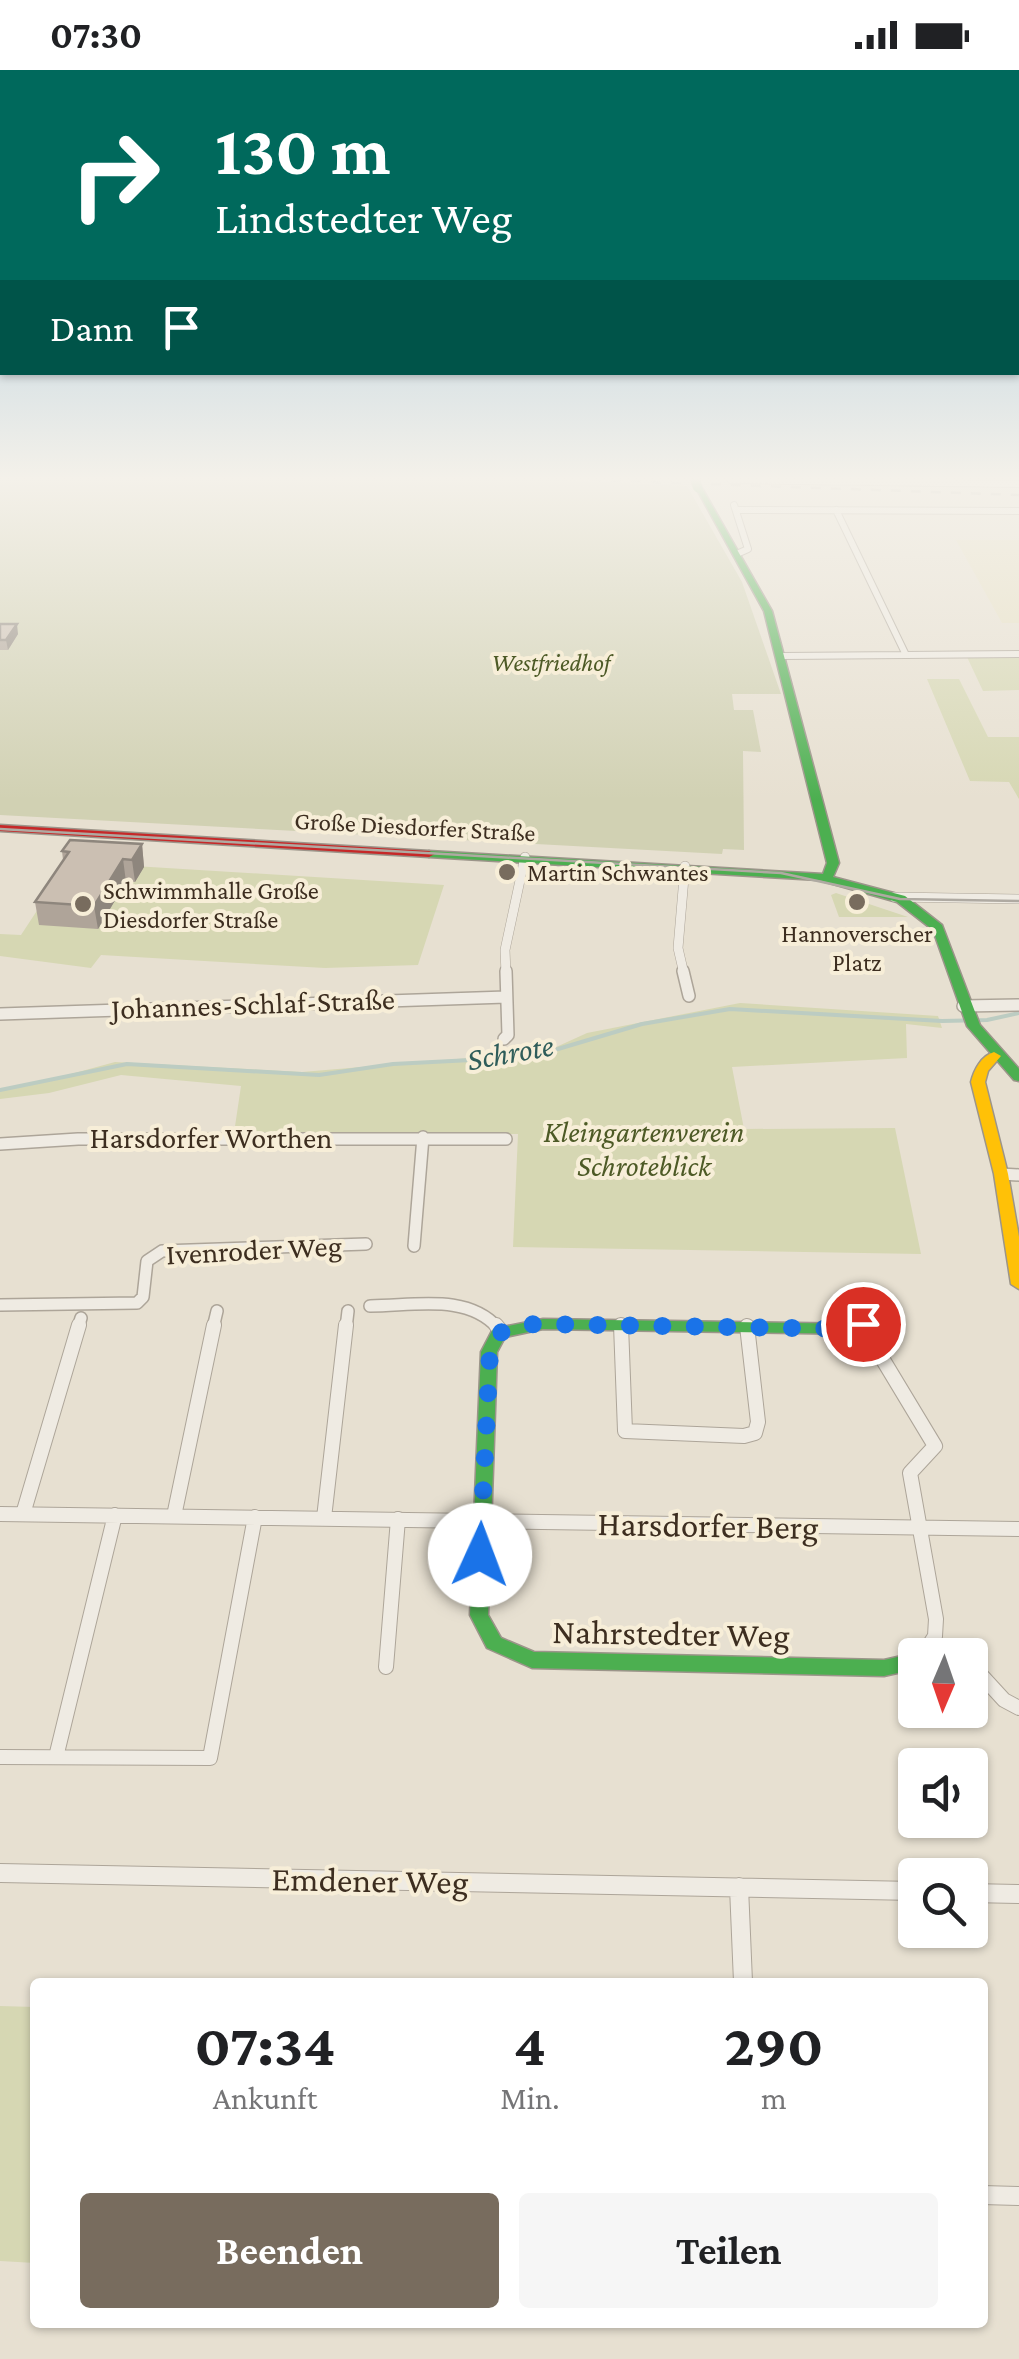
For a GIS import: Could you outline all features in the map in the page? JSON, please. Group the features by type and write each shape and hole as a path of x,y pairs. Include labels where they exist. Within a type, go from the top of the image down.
{"main road":[{"path":"757,587 782,656 833,863 827,879"},
{"name":"Große Diesdorfer Straße","path":"0,828 685,866 827,879 894,897 921,909 936,924 967,1017 994,1056 1019,1078"},
{"path":"994,1056 978,1079 1001,1174 1019,1284"},
{"path":"502,1331 526,1324 862,1329"},
{"name":"Nahrstedter Weg","path":"502,1331 490,1352 482,1521 480,1620 494,1643 516,1656 541,1660 884,1668 898,1665"}],"street":[{"path":"873,587 906,655"},
{"path":"782,656 1019,654"},
{"path":"504,1039 506,938 525,857"},
{"path":"685,866 678,948 689,996"},
{"path":"894,897 1019,899"},
{"name":"Johannes-Schlaf-Straße","path":"0,1014 506,997"},
{"path":"967,1017 1019,1006"},
{"path":"414,1246 423,1138"},
{"name":"Harsdorfer Worthen","path":"0,1144 78,1139 506,1140"},
{"path":"1001,1174 1019,1175"},
{"name":"Ivenroder Weg","path":"0,1304 136,1303 142,1297 147,1261 162,1250 366,1244"},
{"path":"858,1297 862,1329 935,1443 932,1453 910,1470 936,1619 930,1638"},
{"path":"370,1306 468,1306 484,1312 502,1331"},
{"path":"174,1516 217,1311"},
{"path":"324,1518 348,1311"},
{"path":"23,1514 81,1318"},
{"path":"621,1325 625,1430 744,1436 755,1433 758,1425 747,1326"},
{"name":"Harsdorfer Berg","path":"0,1514 1019,1529"},
{"path":"56,1757 116,1515"},
{"path":"0,1757 210,1758 255,1517"},
{"path":"386,1667 398,1519"},
{"path":"988,1678 1004,1702 1019,1708"},
{"name":"Emdener Weg","path":"0,1873 898,1892"},
{"path":"739,1887 743,1978"},
{"path":"988,1893 1019,1894"},
{"path":"988,2195 1019,2196"}],"shaded area":[{"path":"982,587 1019,587 1019,623 1002,623"}],"green space":[{"name":"Westfriedhof","path":"0,587 744,587 781,694 732,694 734,710 753,710 761,752 743,751 744,850 723,849 722,854 0,815"},
{"path":"967,657 1019,657 1019,690 983,691"},
{"path":"927,679 959,679 988,737 1019,737 1019,799 1009,782 970,781"},
{"path":"69,862 444,885 418,965 325,968 101,955 91,968 0,956 0,934 21,935"},
{"path":"836,893 908,917 839,917 831,895"},
{"name":"Kleingartenverein Schroteblick","path":"740,1003 938,1016 942,1028 906,1024 907,1058 732,1067 744,1129 895,1128 921,1254 513,1247 518,1134 234,1133 241,1086 121,1075 49,1093 0,1099 0,1089 27,1086 115,1062 302,1072 528,1053 554,1048 587,1033"},
{"path":"0,2006 30,2007 30,2263 0,2261"}],"building":[{"path":"0,624 17,624 6,640 0,640"},
{"path":"70,840 142,844 132,860 123,859 94,906 35,902 69,852 62,851"}],"waterway":[{"name":"Schrote","path":"0,1090 127,1064 319,1075 393,1064 491,1059 558,1049 642,1024 730,1009 942,1021 987,1020 1019,1013"}],"tram line":[{"path":"0,829 781,873 900,899 1019,901"}],"traffic: fast":[{"path":"754,587 768,611 833,863 827,879"},
{"path":"429,854 819,877 901,899 938,928 974,1026 1019,1077"},
{"path":"862,1329 543,1324 499,1333 489,1352 479,1615 494,1643 532,1660 884,1668 898,1665"}],"traffic: slow":[{"path":"994,1056 981,1070 978,1082 1001,1174 1019,1284"}],"traffic: jam":[{"path":"0,828 429,854"}],"place":[{"name":"Martin Schwantes","path":"507,872"},
{"name":"Hannoverscher Platz","path":"857,902"},
{"name":"Schwimmhalle Große Diesdorfer Straße","path":"83,904"}],"route":[{"path":"480,1555 490,1346 505,1329 534,1324 862,1329 863,1324"}]}
